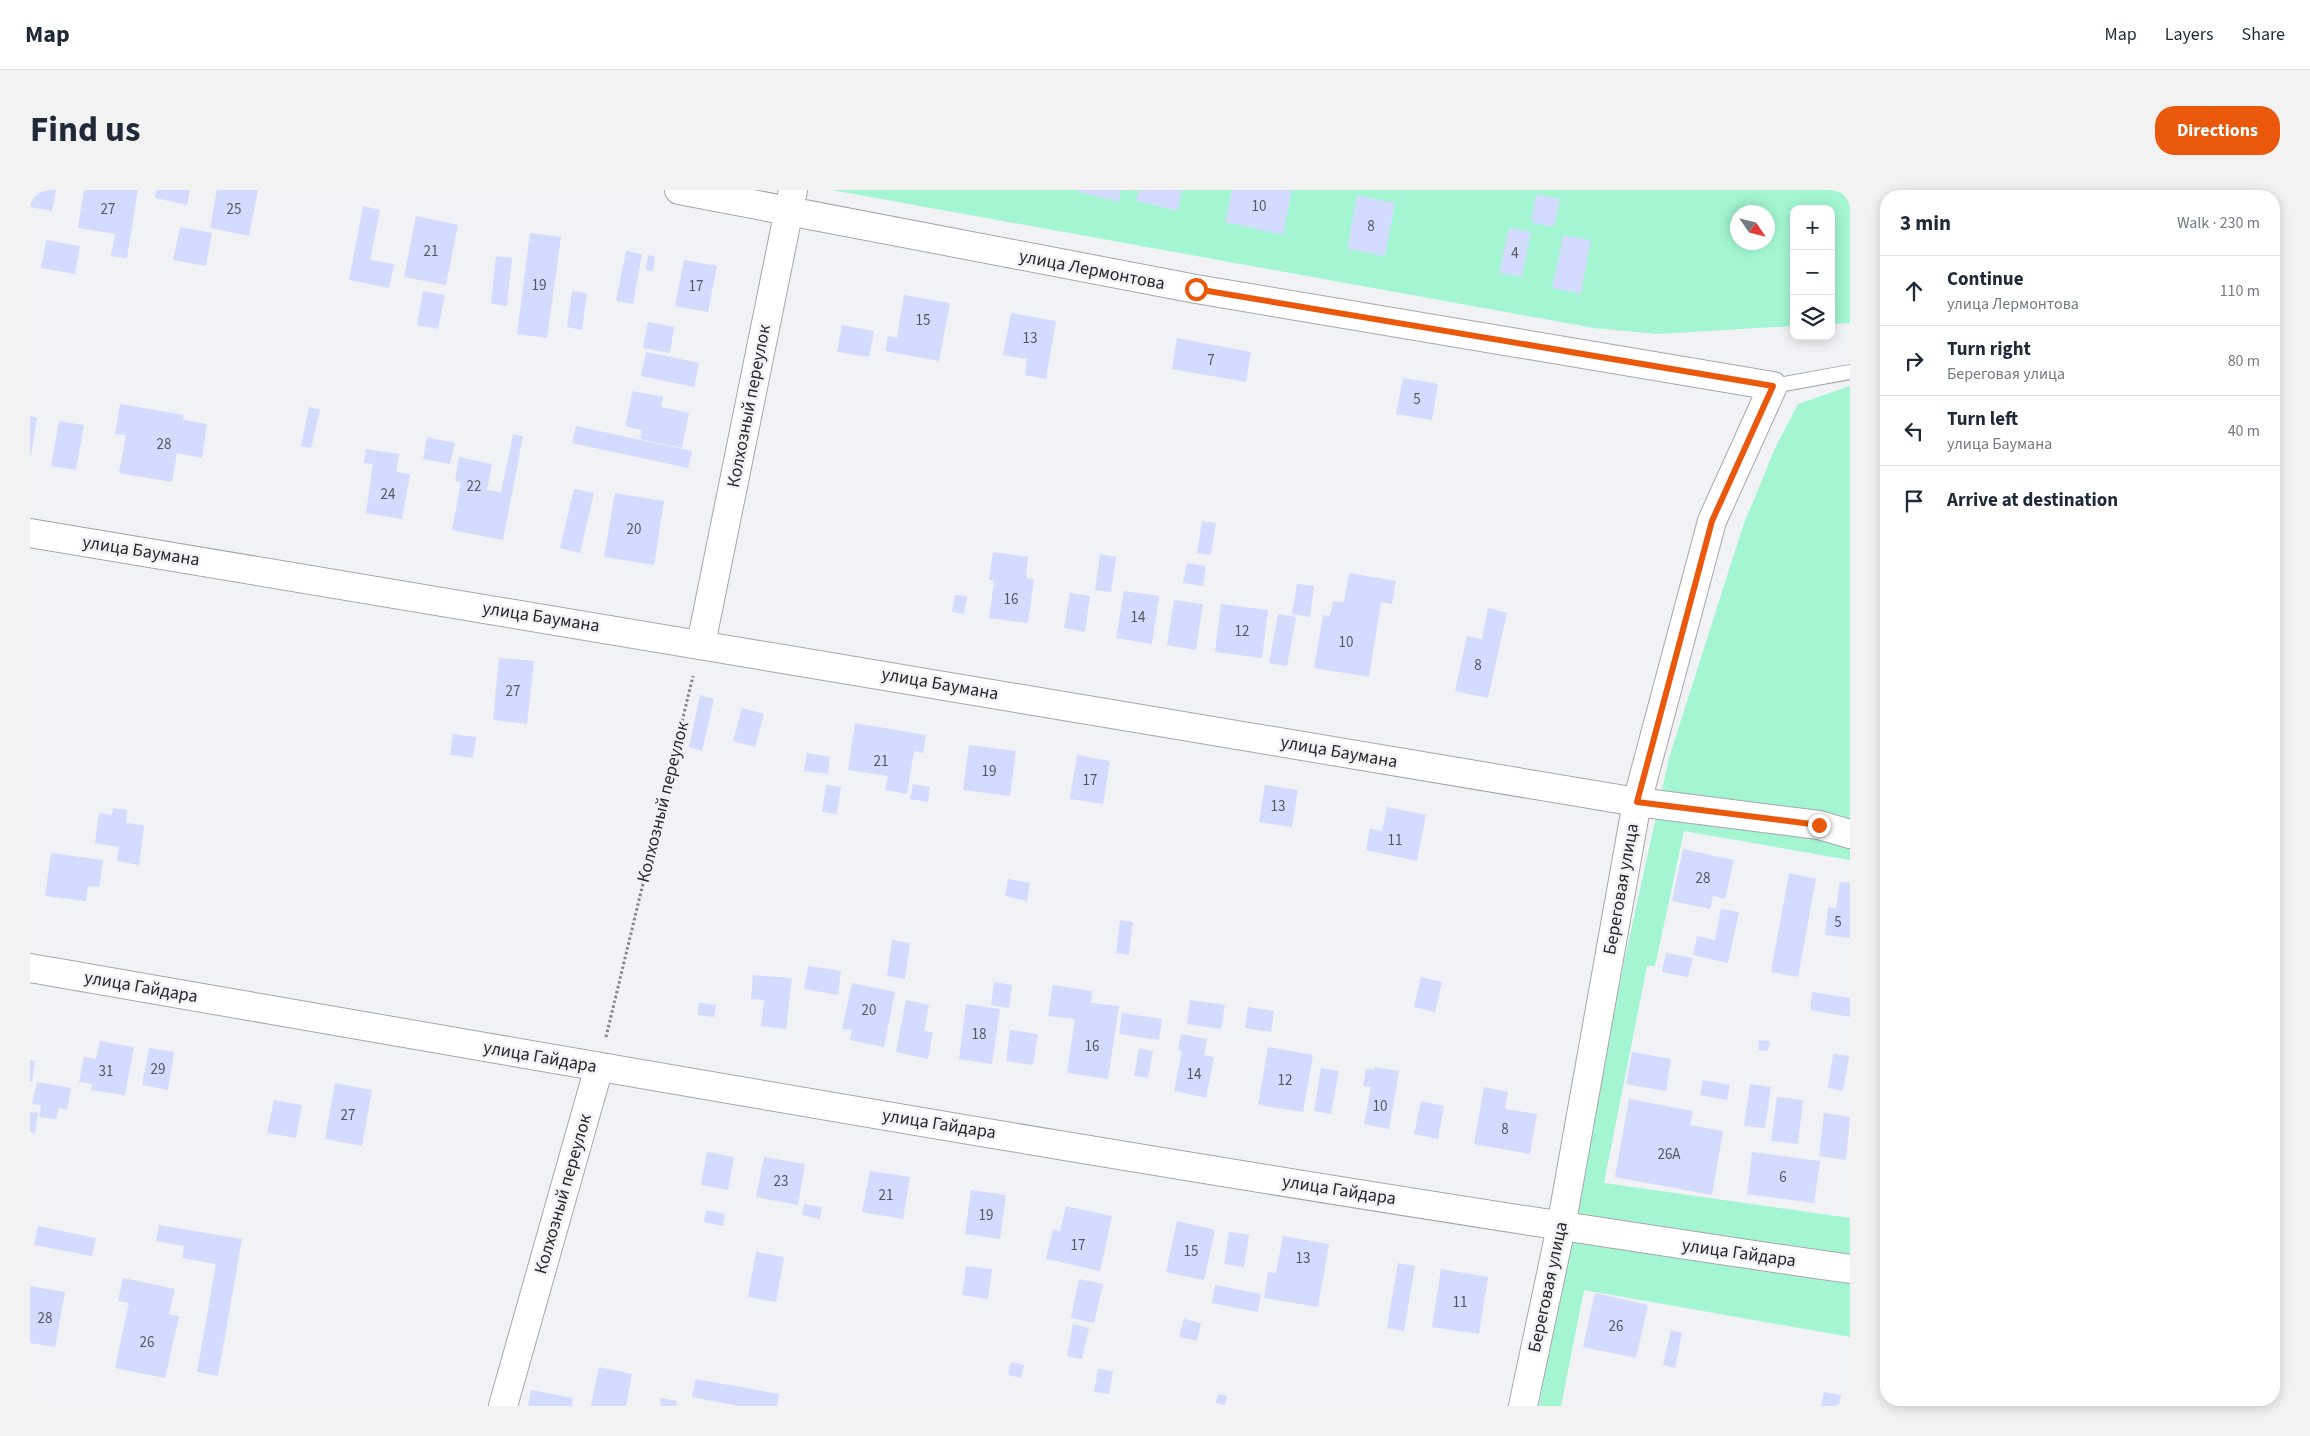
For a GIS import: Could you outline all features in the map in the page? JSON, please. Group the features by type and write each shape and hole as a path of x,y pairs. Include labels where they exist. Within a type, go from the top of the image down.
{"street":[{"name":"улица Лермонтова","path":"679,190 791,201 1196,289 1773,386"},
{"name":"Колхозный переулок","path":"701,644 791,201"},
{"name":"Береговая улица","path":"1523,1406 1561,1227 1637,802 1712,521 1773,386"},
{"name":"улица Баумана","path":"30,533 1637,802 1819,825 1850,834"},
{"name":"улица Гайдара","path":"30,968 599,1067 1561,1227 1850,1269"},
{"name":"Колхозный переулок","path":"503,1406 599,1067"}],"lane":[{"path":"1773,386 1850,372"}],"path":[{"name":"Колхозный переулок","path":"599,1067 701,644"}],"green space":[{"path":"832,190 1850,190 1850,323 1835,324 1835,205 1790,205 1790,326 1657,334 1594,328"},
{"path":"1850,386 1850,860 1684,831 1655,966 1647,966 1604,1183 1850,1218 1850,1337 1584,1290 1561,1406 1539,1406 1577,1176 1669,758 1743,526 1776,446 1798,404"}],"building":[{"path":"32,190 56,190 52,211 30,207"},
{"path":"84,190 138,190 127,258 111,256 115,234 78,228"},
{"path":"156,190 190,190 187,205 155,198"},
{"path":"217,190 258,190 249,236 210,228"},
{"path":"1079,190 1121,190 1119,202 1078,192"},
{"path":"1139,190 1182,190 1178,211 1136,201"},
{"path":"1232,190 1292,190 1283,235 1225,222"},
{"path":"1536,194 1560,199 1554,227 1531,222"},
{"path":"1357,195 1395,203 1385,256 1347,249"},
{"path":"363,206 380,210 370,260 394,264 389,288 349,280"},
{"path":"416,216 458,225 446,285 404,277"},
{"path":"180,227 212,233 206,266 173,260"},
{"path":"1509,228 1531,232 1522,277 1499,273"},
{"path":"530,233 561,237 547,338 517,334"},
{"path":"1563,235 1591,240 1581,294 1552,288"},
{"path":"46,240 80,246 75,274 41,268"},
{"path":"626,251 642,254 633,304 616,301"},
{"path":"648,255 655,257 653,271 646,270"},
{"path":"496,256 512,258 507,306 491,304"},
{"path":"684,260 717,266 708,312 675,306"},
{"path":"423,291 445,295 438,329 417,325"},
{"path":"572,291 587,293 582,330 567,327"},
{"path":"904,295 950,303 939,361 885,351 888,336 897,338"},
{"path":"1011,313 1056,321 1046,379 1025,375 1027,359 1003,355"},
{"path":"648,322 674,327 670,353 643,348"},
{"path":"842,325 874,331 869,357 837,352"},
{"path":"1177,338 1251,352 1246,382 1172,369"},
{"path":"646,352 699,363 694,387 641,376"},
{"path":"1403,378 1438,384 1432,420 1396,414"},
{"path":"633,391 663,397 661,407 689,413 682,448 640,439 642,430 625,426"},
{"path":"120,404 184,415 183,420 207,424 202,458 177,453 172,482 119,473 126,435 115,434"},
{"path":"309,407 320,410 311,448 301,446"},
{"path":"30,416 37,418 31,455 30,455"},
{"path":"59,421 84,425 76,470 51,466"},
{"path":"576,426 692,451 688,468 572,443"},
{"path":"513,434 523,436 503,540 452,530 461,482 455,481 459,457 492,464 487,490 501,492"},
{"path":"427,437 455,443 450,464 423,459"},
{"path":"366,449 399,454 396,472 410,474 402,519 366,513 373,464 364,463"},
{"path":"574,489 594,493 580,553 560,548"},
{"path":"615,493 664,501 654,565 604,557"},
{"path":"1202,521 1216,523 1211,555 1197,553"},
{"path":"993,552 1028,557 1026,578 1034,579 1028,623 989,618 994,581 989,580"},
{"path":"1100,554 1116,557 1111,592 1095,590"},
{"path":"1187,563 1206,566 1203,586 1183,583"},
{"path":"1349,573 1396,581 1392,604 1381,602 1369,677 1314,668 1323,615 1330,616 1333,601 1344,602"},
{"path":"1297,584 1314,586 1310,617 1292,614"},
{"path":"1124,591 1159,596 1152,644 1116,638"},
{"path":"1070,593 1090,596 1085,632 1064,628"},
{"path":"955,595 967,596 964,614 952,612"},
{"path":"1174,600 1203,604 1196,650 1167,645"},
{"path":"1221,604 1268,610 1262,658 1215,652"},
{"path":"1488,608 1507,613 1488,698 1455,691 1467,636 1482,639"},
{"path":"1278,614 1296,617 1287,666 1269,663"},
{"path":"499,658 534,661 527,724 493,720"},
{"path":"700,695 714,699 702,751 689,747"},
{"path":"742,708 764,714 755,747 733,741"},
{"path":"855,723 926,735 923,753 914,751 907,794 885,790 888,776 848,770"},
{"path":"453,734 476,737 473,758 450,755"},
{"path":"969,745 1016,751 1010,796 963,790"},
{"path":"807,753 830,757 828,774 804,771"},
{"path":"1077,755 1110,761 1103,804 1070,799"},
{"path":"913,784 930,787 928,802 910,799"},
{"path":"826,785 841,787 837,814 822,812"},
{"path":"1265,785 1298,790 1292,827 1259,822"},
{"path":"1387,807 1426,815 1417,861 1366,850 1370,828 1382,831"},
{"path":"113,808 127,810 126,823 144,825 139,865 117,861 119,847 95,843 99,813 112,815"},
{"path":"1683,849 1734,860 1725,899 1713,896 1710,909 1672,901"},
{"path":"51,853 103,860 99,887 88,886 86,901 45,896"},
{"path":"1789,873 1816,879 1798,977 1771,972"},
{"path":"1008,879 1030,883 1027,901 1005,896"},
{"path":"1840,882 1850,883 1850,938 1825,935 1828,907 1836,908"},
{"path":"1721,909 1739,912 1728,963 1693,955 1697,936 1715,940"},
{"path":"1120,920 1133,922 1129,955 1116,953"},
{"path":"892,940 910,943 905,979 887,976"},
{"path":"1666,953 1693,958 1688,977 1662,972"},
{"path":"808,966 841,971 838,995 804,989"},
{"path":"753,975 792,978 786,1029 761,1026 764,1000 751,999"},
{"path":"1421,977 1442,982 1435,1012 1414,1007"},
{"path":"994,982 1012,985 1009,1008 991,1005"},
{"path":"852,983 895,992 884,1047 850,1040 852,1030 842,1029"},
{"path":"1053,985 1092,991 1091,1003 1119,1006 1108,1079 1067,1073 1075,1019 1048,1016"},
{"path":"1812,992 1850,998 1850,1017 1810,1010"},
{"path":"906,1000 929,1005 924,1031 933,1032 928,1059 896,1052"},
{"path":"1190,1000 1225,1005 1221,1029 1187,1024"},
{"path":"699,1003 716,1005 714,1017 698,1015"},
{"path":"966,1004 1000,1009 992,1064 959,1059"},
{"path":"1248,1007 1274,1011 1271,1032 1245,1028"},
{"path":"1122,1013 1162,1019 1159,1040 1119,1034"},
{"path":"1010,1030 1038,1034 1033,1065 1006,1061"},
{"path":"1181,1034 1207,1039 1204,1055 1214,1057 1206,1098 1174,1091 1182,1051 1178,1050"},
{"path":"1759,1040 1770,1041 1768,1051 1758,1050"},
{"path":"100,1041 134,1047 125,1095 91,1090 92,1084 79,1082 84,1057 96,1059"},
{"path":"1268,1047 1313,1055 1303,1112 1258,1105"},
{"path":"149,1048 174,1052 168,1090 142,1085"},
{"path":"1139,1048 1153,1051 1148,1078 1134,1076"},
{"path":"1632,1052 1671,1059 1666,1091 1626,1084"},
{"path":"1833,1054 1849,1056 1843,1091 1828,1088"},
{"path":"30,1060 35,1061 32,1081 30,1081"},
{"path":"1375,1067 1399,1071 1389,1129 1364,1124 1371,1087 1363,1086 1366,1069 1374,1070"},
{"path":"1321,1068 1339,1071 1331,1114 1314,1111"},
{"path":"1703,1080 1730,1085 1727,1100 1700,1095"},
{"path":"37,1082 71,1088 67,1110 59,1108 56,1119 39,1117 41,1105 32,1104"},
{"path":"335,1083 372,1090 362,1146 325,1139"},
{"path":"1750,1084 1771,1087 1765,1128 1744,1126"},
{"path":"1484,1087 1508,1092 1505,1109 1537,1114 1530,1154 1474,1144"},
{"path":"1777,1097 1803,1100 1798,1144 1771,1141"},
{"path":"1629,1099 1693,1111 1690,1125 1723,1131 1712,1195 1615,1177"},
{"path":"274,1100 302,1105 296,1138 267,1133"},
{"path":"1421,1101 1444,1106 1438,1139 1414,1134"},
{"path":"30,1112 38,1113 35,1133 30,1132"},
{"path":"1824,1113 1850,1117 1846,1160 1819,1156"},
{"path":"707,1152 734,1157 728,1190 701,1185"},
{"path":"1752,1152 1820,1161 1814,1203 1747,1194"},
{"path":"764,1157 805,1164 798,1205 756,1197"},
{"path":"870,1171 910,1177 903,1219 862,1212"},
{"path":"971,1190 1006,1195 1000,1239 965,1234"},
{"path":"804,1204 822,1207 820,1219 802,1215"},
{"path":"1066,1206 1112,1216 1100,1271 1046,1259 1053,1229 1060,1231"},
{"path":"706,1210 725,1214 723,1226 704,1222"},
{"path":"1177,1221 1215,1230 1204,1280 1166,1272"},
{"path":"159,1225 242,1239 218,1376 197,1372 216,1264 182,1258 184,1246 156,1241"},
{"path":"38,1226 96,1238 92,1256 34,1245"},
{"path":"1229,1232 1249,1235 1244,1267 1224,1264"},
{"path":"1283,1236 1329,1244 1318,1307 1264,1298 1268,1272 1276,1273"},
{"path":"756,1252 784,1257 776,1302 748,1297"},
{"path":"1398,1263 1415,1266 1404,1331 1387,1328"},
{"path":"966,1266 992,1269 988,1299 962,1295"},
{"path":"1441,1269 1488,1277 1479,1334 1432,1327"},
{"path":"123,1278 175,1289 169,1314 179,1316 165,1378 115,1368 129,1303 118,1301"},
{"path":"1079,1279 1103,1284 1094,1323 1071,1318"},
{"path":"1215,1285 1261,1294 1258,1312 1212,1303"},
{"path":"30,1286 65,1292 55,1347 30,1343"},
{"path":"1595,1293 1648,1305 1636,1358 1583,1347"},
{"path":"1184,1319 1201,1323 1197,1341 1179,1337"},
{"path":"1073,1324 1089,1328 1082,1359 1067,1356"},
{"path":"1671,1330 1682,1333 1675,1368 1663,1365"},
{"path":"1011,1362 1024,1365 1021,1378 1008,1375"},
{"path":"599,1367 632,1374 626,1406 591,1406"},
{"path":"1098,1369 1113,1371 1109,1394 1094,1392"},
{"path":"696,1379 779,1394 777,1406 738,1406 692,1397"},
{"path":"531,1390 573,1398 572,1406 528,1406"},
{"path":"1824,1392 1841,1395 1839,1406 1821,1406"},
{"path":"1218,1394 1227,1396 1225,1405 1216,1403"},
{"path":"661,1398 677,1401 676,1406 660,1406"}],"route":[{"path":"1196,289 1773,386 1712,521 1637,802 1819,825"}]}
